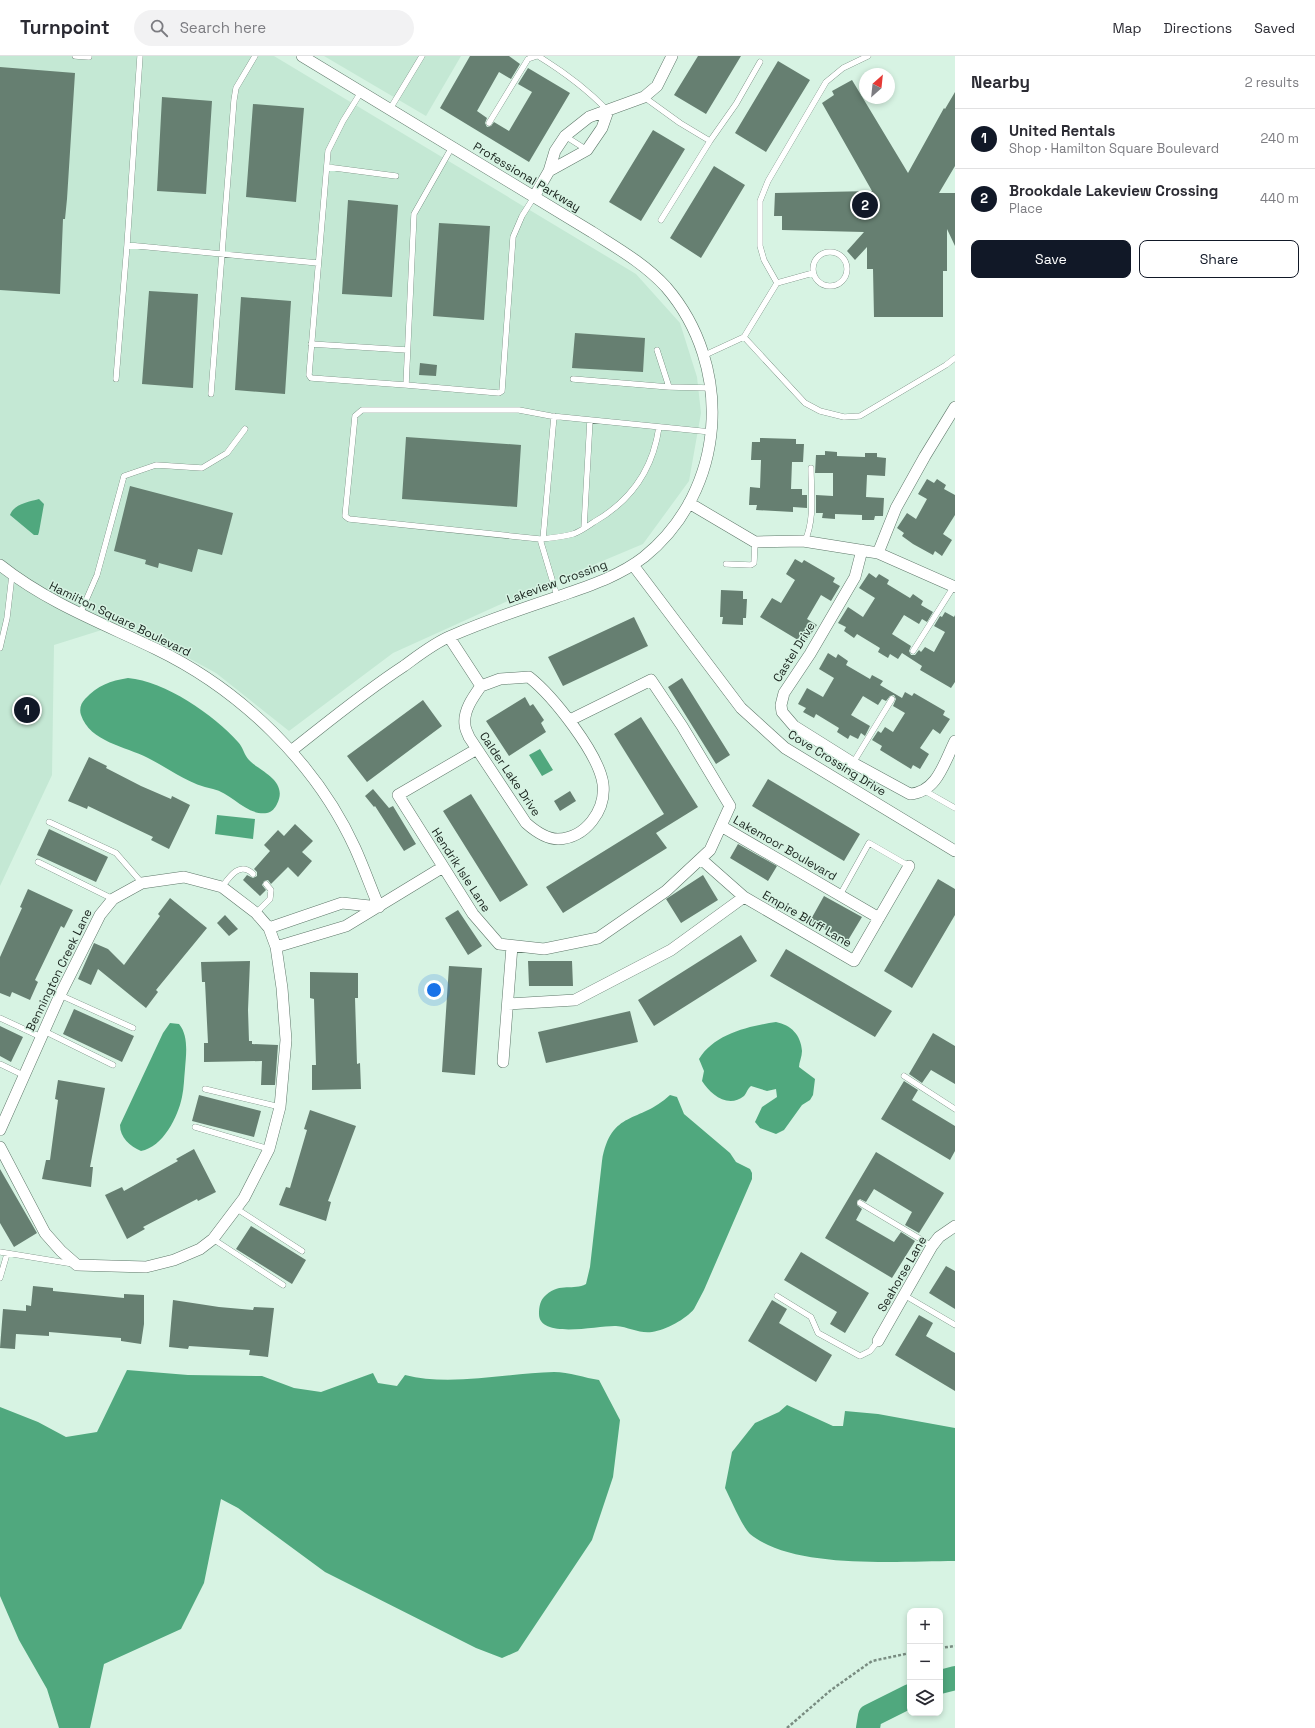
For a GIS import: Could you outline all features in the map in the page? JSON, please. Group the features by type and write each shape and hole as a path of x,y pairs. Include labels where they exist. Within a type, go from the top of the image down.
{"street":[{"name":"Professional Parkway","path":"302,56 635,260 665,286 689,319 705,355"},
{"path":"534,197 549,171 555,151 565,136 589,117 644,98 657,86 672,56"},
{"path":"549,171 587,150 602,128 608,111"},
{"name":"Lakeview Crossing","path":"292,751 364,692 449,636 610,578 633,565 662,540 689,503 704,465 712,432 714,410 712,388 705,355"},
{"path":"878,553 896,508 955,407"},
{"path":"689,503 755,542 805,541 878,553 954,586"},
{"name":"Castel Drive","path":"862,550 855,577 810,654 784,693 781,705 782,712 786,719 794,726 903,792 910,794 924,791"},
{"name":"Hamilton Square Boulevard","path":"0,565 12,575 47,598 157,649 206,678 264,724 292,751 327,798 351,841 379,907"},
{"name":"Cove Crossing Drive","path":"633,565 741,708 785,748 955,851"},
{"path":"449,636 481,686"},
{"name":"Calder Lake Drive","path":"529,677 541,686 570,720 595,762 603,783 604,801 588,828 571,837 557,839 537,833 526,823 477,749 465,725 470,704 481,686 500,679 529,677"},
{"name":"Lakemoor Boulevard","path":"570,720 651,680 682,726 730,806 721,826 879,918"},
{"path":"924,791 935,782 955,741"},
{"name":"Hendrik Isle Lane","path":"477,749 398,795 473,914 499,944 544,949 598,938 666,891 710,850 721,826"},
{"name":"Empire Bluff Lane","path":"701,859 744,897 854,961 909,866"},
{"path":"276,947 346,926 443,867"},
{"name":"Bennington Creek Lane","path":"0,1130 60,994 100,915 112,899 142,884 184,877 222,887 256,913 269,928 276,947 282,988 286,1040 280,1107 269,1149 237,1209 213,1239 200,1249 174,1260 146,1267 77,1265"},
{"path":"508,1004 575,1000 671,950 744,897"},
{"path":"269,928 342,904 379,907"},
{"path":"503,1062 512,946"},
{"path":"0,1147 18,1185 51,1240 77,1265"},
{"name":"Seahorse Lane","path":"878,1341 932,1246 938,1238 955,1226"}],"lane":[{"path":"75,56 89,57"},
{"path":"116,378 140,56"},
{"path":"211,394 234,100 236,88 255,56"},
{"path":"390,109 422,56"},
{"path":"489,123 528,59 538,56 561,70 592,95 608,111"},
{"path":"777,283 764,260 760,246 760,201 768,181 826,82 843,68 868,56"},
{"path":"661,220 710,141 736,104 760,62"},
{"path":"361,92 343,121 328,152 311,344 309,375 311,378 499,393 502,392 513,237 522,216 534,197"},
{"path":"644,98 680,124 710,141"},
{"path":"565,136 587,150"},
{"path":"406,385 414,214 452,147"},
{"path":"327,168 396,176"},
{"path":"127,245 222,252 318,263"},
{"path":"824,253 836,253 841,256 847,266 845,277 837,285 832,287 821,284 816,280 813,273 813,264 815,259 824,253"},
{"path":"705,355 744,337 777,283 813,273"},
{"path":"744,337 805,403 820,411 844,417 860,416 946,365 955,358"},
{"path":"311,344 407,350"},
{"path":"657,350 669,388"},
{"path":"573,379 669,388 712,388"},
{"path":"659,427 656,447 641,479 630,495 608,514 574,534 542,539 349,519 345,516 355,416 362,410 519,410 554,416 712,432"},
{"path":"554,416 542,539 557,596"},
{"path":"584,528 590,420"},
{"path":"80,614 97,575 124,476 156,465 202,468 227,453 245,429"},
{"path":"805,541 810,530 812,514 811,468"},
{"path":"726,564 751,565 754,563 755,542"},
{"path":"0,648 1,634 12,575"},
{"path":"913,651 954,586"},
{"path":"853,763 892,699"},
{"path":"924,791 955,808"},
{"path":"49,822 116,853 142,884"},
{"path":"840,896 870,843 909,866"},
{"path":"38,862 112,899"},
{"path":"222,887 229,877 240,869 248,869 253,874"},
{"path":"256,913 270,899 271,890 266,884"},
{"path":"60,994 133,1028"},
{"path":"0,1018 42,1034 113,1065"},
{"path":"0,1064 23,1075"},
{"path":"904,1076 955,1109"},
{"path":"205,1089 280,1107"},
{"path":"194,1127 269,1149"},
{"path":"860,1203 932,1246"},
{"path":"237,1209 302,1251"},
{"path":"213,1239 283,1285"},
{"path":"0,1252 77,1265"},
{"path":"0,1278 7,1254"},
{"path":"904,1295 955,1325"},
{"path":"776,1296 811,1317 818,1333 860,1356 870,1351 878,1341"}],"path":[{"path":"943,1648 955,1646"},
{"path":"787,1728 831,1690 872,1661 907,1653"}],"shaded area":[{"path":"0,56 274,56 636,274 680,323 697,377 701,413 689,481 643,544 519,596 393,653 289,731 216,673 124,623 54,645 52,775 0,886"},
{"path":"324,56 461,56 426,116"},
{"path":"39,499 44,504 39,532 38,535 34,535 10,515 18,506 26,502"},
{"path":"128,678 157,685 173,692 216,721 240,744 249,760 276,782 280,796 273,810 267,813 252,811 220,791 195,784 148,758 109,742 92,731 80,713 82,702 100,687 110,682"},
{"path":"540,749 553,770 542,776 529,755"},
{"path":"217,815 255,819 253,839 215,834"},
{"path":"776,1022 791,1028 800,1040 802,1055 799,1067 815,1079 813,1095 810,1100 802,1105 784,1130 776,1134 760,1128 755,1122 762,1107 777,1097 776,1089 767,1091 751,1086 744,1096 738,1100 732,1101 720,1098 710,1091 702,1081 704,1071 699,1059 706,1050 723,1037 744,1029"},
{"path":"170,1023 179,1024 186,1040 184,1087 182,1097 173,1122 163,1137 156,1144 141,1151 126,1141 120,1130 120,1125 163,1033"},
{"path":"670,1095 677,1097 684,1114 730,1153 736,1162 750,1169 752,1173 752,1179 704,1290 694,1309 686,1317 675,1324 657,1331 643,1332 616,1326 585,1329 559,1329 549,1327 542,1322 539,1314 542,1299 551,1291 586,1284 590,1267 602,1161 606,1144 612,1133 619,1125 659,1104"},
{"path":"127,1370 188,1375 262,1376 294,1388 321,1392 373,1373 378,1383 397,1386 405,1375 441,1380 460,1380 554,1372 599,1380 620,1420 613,1477 592,1540 518,1651 502,1658 476,1648 325,1572 238,1508 221,1499 204,1583 181,1629 104,1664 90,1728 59,1728 47,1689 19,1640 0,1596 0,1407 38,1422 66,1437 97,1432"},
{"path":"787,1405 833,1426 843,1426 845,1411 878,1414 955,1428 955,1561 877,1562 819,1558 793,1553 769,1545 750,1534 740,1519 725,1488 732,1452 755,1423 779,1412"}],"building":[{"path":"470,56 509,56 520,64 511,79 499,72 477,111 487,118 485,123 487,127 491,126 494,122 509,131 532,92 518,84 528,68 570,93 529,162 440,108"},
{"path":"698,56 741,56 706,114 674,95"},
{"path":"778,61 810,80 766,152 735,133"},
{"path":"0,67 75,73 67,199 65,219 63,219 60,294 0,290"},
{"path":"852,80 859,92 859,104 866,104 908,173 944,108 945,109 955,92 955,166 939,193 955,193 955,246 947,229 947,271 943,271 943,317 874,317 873,269 867,269 867,247 855,260 847,251 864,232 782,230 782,216 774,216 775,193 872,191 822,103 834,95 832,91"},
{"path":"162,97 212,101 206,194 157,191"},
{"path":"253,104 304,108 296,202 246,197"},
{"path":"653,130 685,149 641,221 609,202"},
{"path":"714,166 745,185 701,258 670,238"},
{"path":"348,200 398,205 392,297 342,294"},
{"path":"439,223 490,226 484,320 433,316"},
{"path":"149,291 198,294 193,388 142,384"},
{"path":"241,297 291,301 285,394 235,390"},
{"path":"575,333 645,338 643,372 572,368"},
{"path":"420,363 437,365 436,376 419,375"},
{"path":"406,437 521,445 517,507 402,499"},
{"path":"760,438 796,439 796,444 804,444 803,462 792,462 791,489 802,489 802,495 807,495 807,508 793,507 793,512 756,510 757,505 749,505 750,487 760,488 761,460 751,460 752,442 760,442"},
{"path":"825,451 837,452 837,456 865,457 865,453 877,453 877,457 886,458 885,476 867,475 866,497 884,498 883,516 875,516 874,520 862,520 862,515 835,514 835,519 822,518 823,513 816,513 816,495 833,496 833,473 815,473 816,455 825,455"},
{"path":"927,479 934,483 937,479 946,485 944,489 955,495 955,515 943,534 952,540 942,556 935,551 933,555 913,544 902,536 904,533 897,528 907,513 916,519 927,499 918,494"},
{"path":"130,486 233,513 222,555 198,549 192,572 159,563 158,568 145,564 146,560 114,551"},
{"path":"795,559 802,563 804,560 835,578 833,582 840,586 831,601 821,595 807,619 817,625 807,640 800,636 798,640 760,617 772,598 781,603 795,580 786,574"},
{"path":"869,573 876,578 879,574 889,580 887,584 910,598 913,594 923,601 921,605 933,612 927,622 922,619 919,624 904,615 892,634 911,646 909,651 911,655 915,655 919,650 921,652 925,647 934,652 945,632 934,626 940,616 942,617 945,612 954,617 955,615 955,682 951,688 920,670 922,666 902,653 898,659 890,654 888,658 878,652 880,648 857,634 854,638 844,631 846,627 838,623 848,607 863,617 875,598 859,588"},
{"path":"721,590 743,591 743,599 747,599 746,618 743,618 743,625 722,624 723,617 720,617"},
{"path":"634,617 648,646 563,686 548,657"},
{"path":"828,653 836,658 838,654 848,661 846,665 870,679 872,675 883,681 880,685 902,698 905,692 912,696 914,693 945,711 943,715 950,719 940,734 933,729 920,748 929,754 920,769 913,765 911,769 880,750 882,746 872,740 878,731 881,733 885,727 893,732 905,713 893,706 896,699 894,695 890,696 886,701 882,699 878,705 863,696 851,715 870,726 865,736 861,733 858,739 850,735 848,739 837,732 839,728 816,714 814,718 803,712 806,708 798,704 807,688 823,697 834,678 819,669"},
{"path":"682,678 730,755 716,764 668,687"},
{"path":"525,697 530,706 533,704 544,720 541,723 546,732 509,756 486,721"},
{"path":"423,700 442,726 367,782 347,756"},
{"path":"641,717 698,807 656,833 667,848 563,913 546,887 664,814 614,734"},
{"path":"89,757 107,766 106,768 141,786 171,799 172,796 190,805 169,849 151,840 153,837 88,806 87,809 68,801"},
{"path":"768,779 860,834 844,861 752,806"},
{"path":"373,789 389,808 393,806 416,844 404,851 375,806 374,807 365,796"},
{"path":"570,791 576,801 560,811 554,801"},
{"path":"471,794 528,885 500,902 443,811"},
{"path":"295,824 313,841 302,852 312,861 298,877 288,867 271,884 268,880 264,881 262,885 266,890 260,896 243,880 247,875 253,878 257,876 257,872 254,869 270,851 264,845 278,830 284,836"},
{"path":"49,829 108,857 96,882 37,855"},
{"path":"738,844 777,866 768,881 730,858"},
{"path":"703,875 718,900 681,923 666,899"},
{"path":"938,879 955,889 955,915 912,988 884,971"},
{"path":"28,889 73,910 64,928 61,926 35,980 38,982 30,1000 12,992 10,997 0,993 0,957 22,908 20,907"},
{"path":"824,896 862,917 847,942 810,921"},
{"path":"170,898 207,928 156,990 158,992 146,1008 98,969 91,985 78,979 94,943 108,949 124,965 160,916 158,914"},
{"path":"458,910 482,946 468,955 445,918"},
{"path":"225,915 238,929 229,936 217,923"},
{"path":"741,935 757,961 654,1026 638,1000"},
{"path":"786,949 892,1011 875,1037 770,976"},
{"path":"250,961 248,1010 249,1041 252,1041 252,1044 278,1045 275,1085 261,1085 262,1061 204,1062 204,1043 208,1043 205,982 202,982 201,962"},
{"path":"528,961 572,961 573,986 529,986"},
{"path":"449,966 482,968 475,1075 442,1072"},
{"path":"310,972 358,973 358,998 355,998 357,1064 360,1063 361,1089 312,1090 312,1065 316,1065 314,999 310,998"},
{"path":"74,1009 134,1036 122,1062 63,1034"},
{"path":"630,1011 638,1042 546,1063 538,1032"},
{"path":"0,1026 23,1037 11,1062 0,1056"},
{"path":"933,1033 955,1046 955,1084 931,1070 922,1083 909,1074"},
{"path":"58,1080 105,1088 90,1167 93,1167 91,1187 42,1179 46,1160 50,1160 58,1100 55,1099"},
{"path":"904,1081 918,1090 912,1100 955,1126 955,1151 950,1160 881,1119"},
{"path":"199,1095 261,1111 254,1137 192,1121"},
{"path":"310,1110 356,1126 328,1201 331,1202 326,1221 279,1205 286,1187 290,1188 307,1130 304,1129"},
{"path":"194,1149 216,1192 198,1201 197,1199 143,1227 145,1229 127,1239 105,1195 122,1187 124,1191 178,1161 176,1159"},
{"path":"876,1152 944,1193 919,1233 905,1225 912,1212 874,1189 866,1202 860,1199 857,1201 857,1205 862,1209 856,1220 894,1242 901,1232 915,1241 892,1278 825,1238"},
{"path":"0,1169 37,1233 14,1247 0,1223"},
{"path":"251,1226 306,1260 292,1284 236,1249"},
{"path":"801,1252 869,1293 845,1333 830,1324 837,1312 784,1280"},
{"path":"946,1266 955,1271 955,1309 929,1293"},
{"path":"33,1286 53,1288 53,1291 124,1298 124,1294 144,1295 144,1324 141,1344 121,1341 121,1338 49,1332 49,1336 16,1334 15,1349 0,1348 3,1309 26,1311 26,1305 31,1306"},
{"path":"173,1300 219,1307 253,1310 254,1307 274,1308 268,1357 249,1355 250,1350 189,1346 188,1349 169,1347"},
{"path":"772,1300 787,1309 779,1323 832,1355 816,1382 748,1341"},
{"path":"919,1315 933,1323 926,1336 955,1353 955,1391 895,1355"}],"waterway":[{"path":"943,1681 955,1678"},
{"path":"868,1728 870,1716 907,1698"}],"place":[{"name":"Brookdale Lakeview Crossing","path":"865,205"},
{"name":"United Rentals","path":"27,710"}]}
